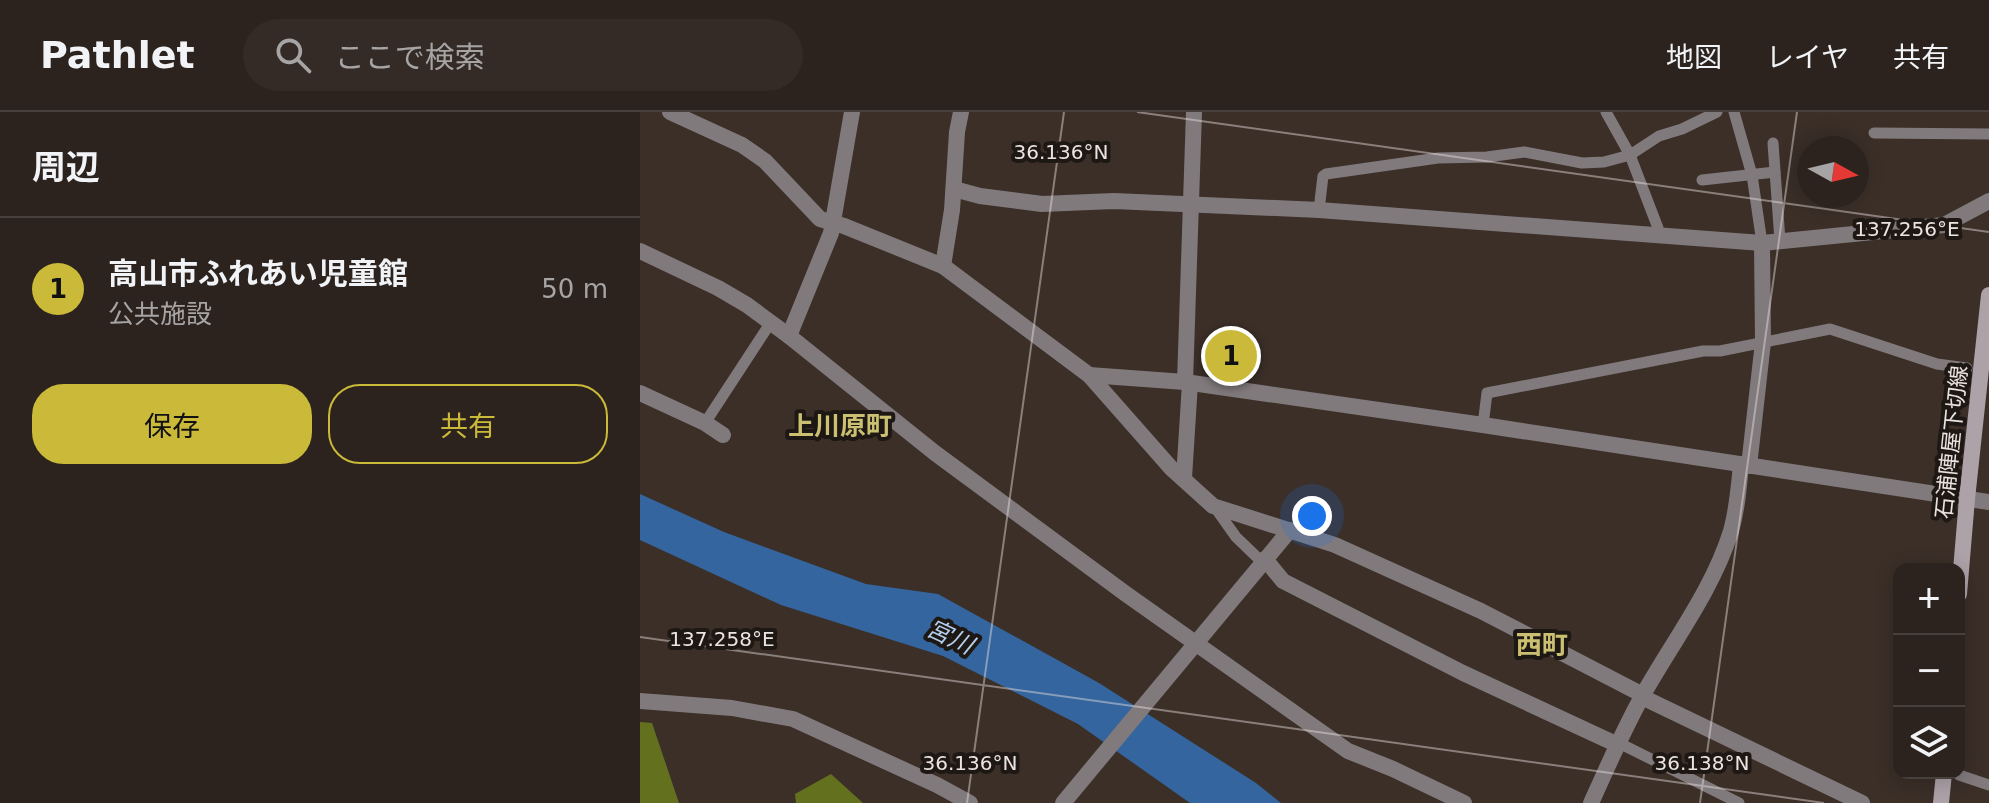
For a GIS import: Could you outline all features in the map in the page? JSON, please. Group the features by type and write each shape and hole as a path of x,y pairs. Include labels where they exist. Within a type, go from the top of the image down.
{"main road":[{"name":"石浦陣屋下切線","path":"1962,563 1989,295"},
{"path":"1941,803 1949,779"}],"street":[{"path":"670,112 754,153 779,173 820,219 943,266 1089,375 1171,468 1213,506 1335,545 1481,611 1643,696 1862,803"},
{"path":"789,336 831,233 852,112"},
{"path":"943,266 961,112"},
{"path":"1184,478 1194,112"},
{"path":"954,189 980,196 1042,204 1114,201 1192,203 1762,243 1944,225 1989,201"},
{"path":"1591,803 1643,696 1715,570 1731,531 1745,465 1763,342 1762,243"},
{"path":"640,251 718,288 771,322 935,453 1126,594 1348,751 1464,803"},
{"path":"1089,375 1187,383 1989,502"},
{"path":"640,393 705,423 723,435"},
{"path":"1063,803 1290,530"},
{"path":"1263,560 1283,581 1463,673 1618,744"},
{"path":"640,701 732,708 793,719 970,803"}],"lane":[{"path":"1606,112 1630,155 1659,236"},
{"path":"1319,210 1323,176 1326,174 1438,158 1487,157 1524,152 1582,163 1604,162 1630,155 1659,136 1717,112"},
{"path":"1734,112 1752,175 1762,243"},
{"path":"1874,133 1989,134"},
{"path":"1773,143 1780,241"},
{"path":"1702,180 1775,172"},
{"path":"705,423 771,322"},
{"path":"1483,425 1487,393 1830,329 1937,364 1967,368"},
{"path":"1213,506 1236,537 1263,560"},
{"path":"1618,744 1739,803"},
{"path":"1965,778 1989,785"}],"green space":[{"path":"640,722 652,723 679,803 640,803"},
{"path":"831,774 863,803 796,803 795,794"}],"water":[{"name":"宮川","path":"640,494 724,532 866,584 938,594 1099,683 1256,783 1281,803 1190,803 1078,724 943,656 781,605 640,540"}],"place":[{"name":"高山市ふれあい児童館","path":"1231,356"}],"district":[{"name":"上川原町","path":"840,426"},
{"name":"西町","path":"1542,645"}]}
